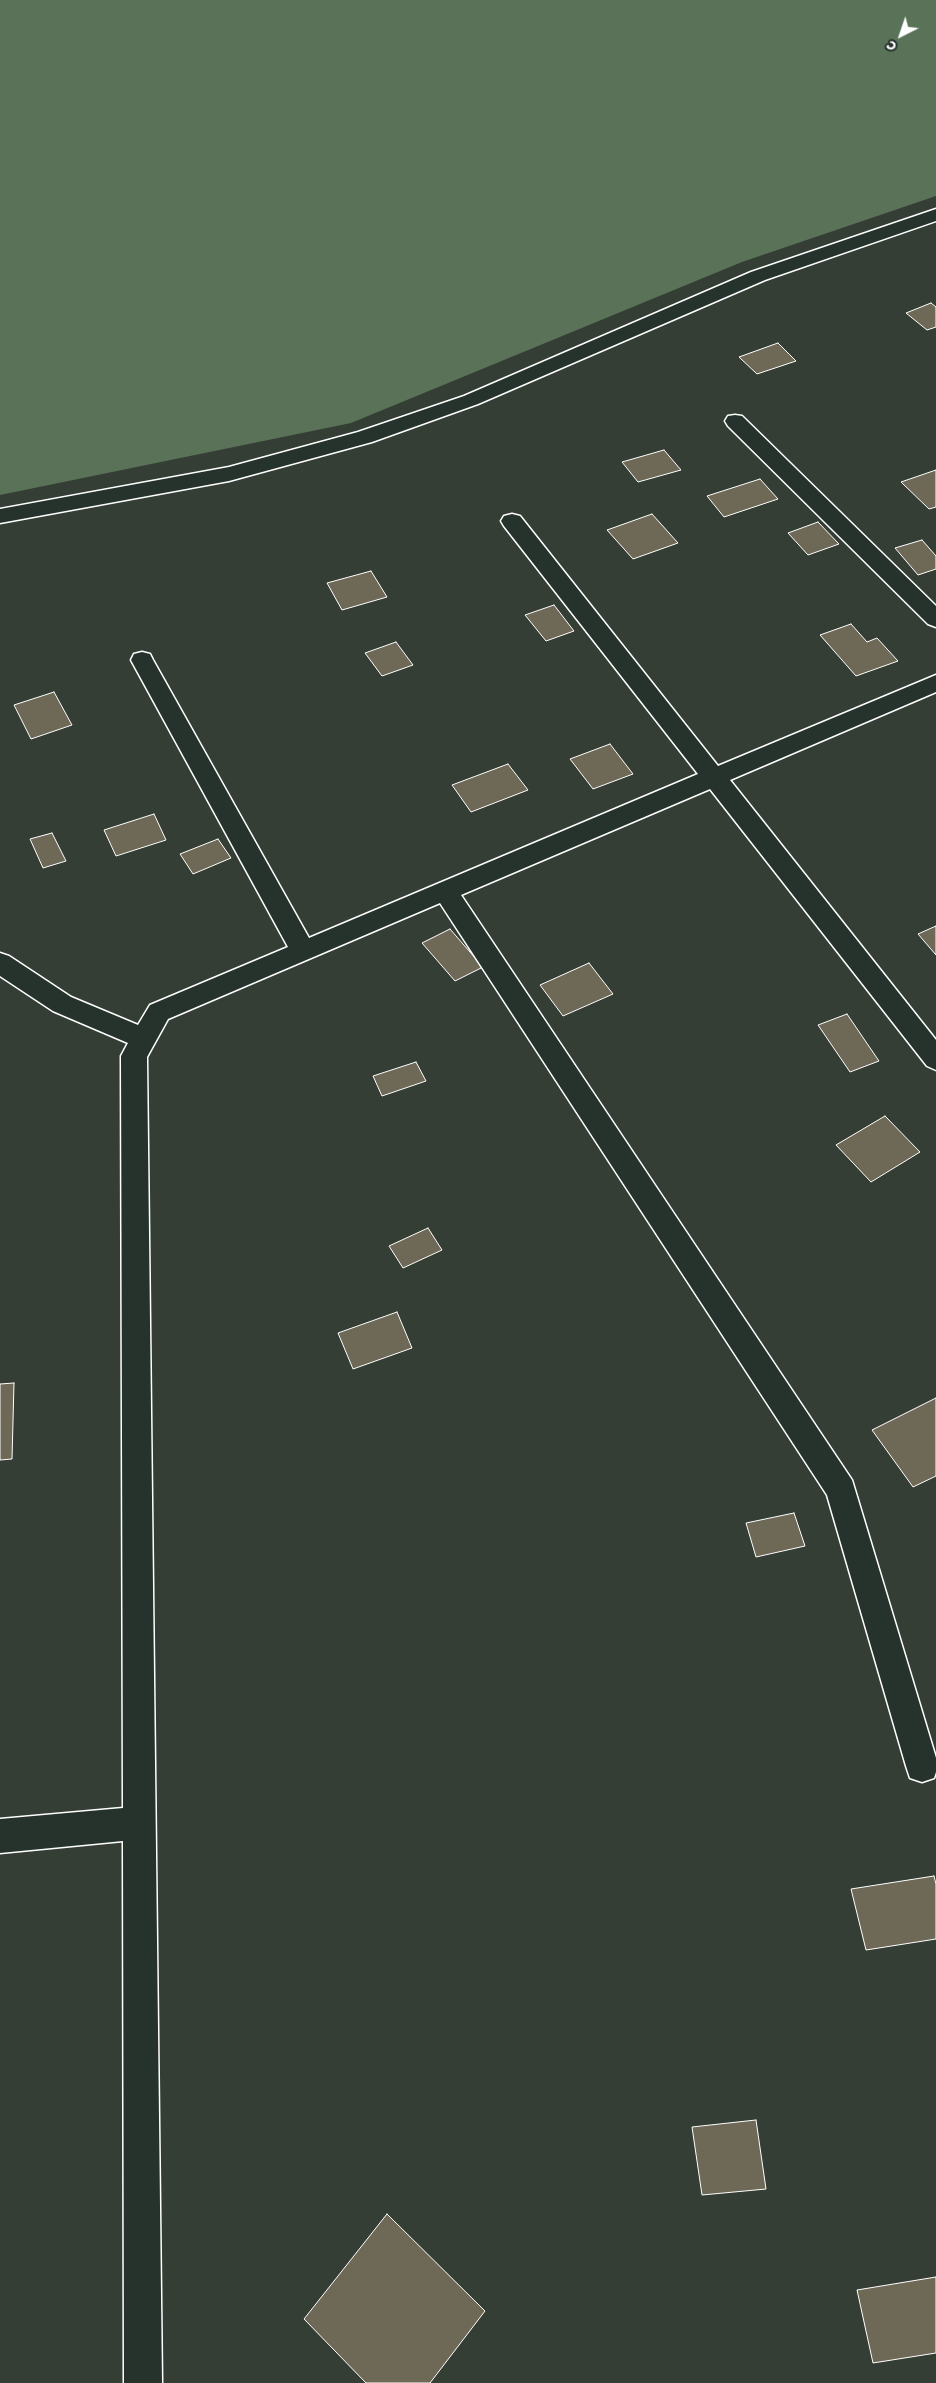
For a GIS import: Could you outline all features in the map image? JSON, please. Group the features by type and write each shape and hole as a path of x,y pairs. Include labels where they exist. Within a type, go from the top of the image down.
{"street":[{"path":"0,516 228,474 365,437 471,400 758,276 936,215"},
{"path":"735,421 936,619"},
{"path":"512,521 936,1059"},
{"path":"142,660 303,951"},
{"path":"143,2383 134,1056 159,1012 936,683"},
{"path":"445,891 841,1490 922,1766"},
{"path":"0,963 62,1004 144,1038"},
{"path":"0,1836 139,1823"}],"green space":[{"path":"0,0 936,0 936,196 742,262 351,423 0,495"}],"building":[{"path":"931,303 936,307 936,327 927,330 906,313"},
{"path":"778,343 796,361 757,374 739,357"},
{"path":"664,450 681,470 638,482 622,462"},
{"path":"936,470 936,507 929,509 901,482"},
{"path":"760,479 778,499 724,517 707,496"},
{"path":"652,514 678,543 633,559 607,530"},
{"path":"818,522 839,544 808,555 788,533"},
{"path":"922,540 936,556 936,569 918,575 895,548"},
{"path":"371,571 387,597 342,610 327,583"},
{"path":"554,605 574,631 546,641 525,615"},
{"path":"851,624 867,642 877,638 898,661 856,676 820,635"},
{"path":"396,642 413,665 382,676 365,653"},
{"path":"54,692 72,725 31,739 14,705"},
{"path":"610,744 633,774 593,789 570,759"},
{"path":"508,764 528,790 471,812 452,785"},
{"path":"154,814 166,840 116,856 104,830"},
{"path":"52,833 66,861 43,868 30,839"},
{"path":"218,839 231,858 193,874 180,854"},
{"path":"936,926 936,955 918,934"},
{"path":"450,929 483,967 455,981 422,943"},
{"path":"589,963 613,994 563,1016 540,985"},
{"path":"847,1014 879,1061 850,1072 818,1025"},
{"path":"416,1062 426,1081 382,1096 373,1076"},
{"path":"885,1116 920,1152 871,1182 836,1145"},
{"path":"428,1228 442,1250 403,1268 389,1246"},
{"path":"397,1312 412,1348 353,1369 338,1333"},
{"path":"14,1383 12,1459 0,1460 0,1384"},
{"path":"936,1398 936,1476 913,1487 872,1430"},
{"path":"794,1513 805,1546 756,1557 746,1523"},
{"path":"934,1876 936,1884 936,1939 866,1950 851,1889"},
{"path":"756,2120 766,2189 702,2195 692,2127"},
{"path":"387,2214 485,2311 430,2383 366,2383 304,2319"},
{"path":"936,2277 936,2353 873,2363 857,2290"}]}
